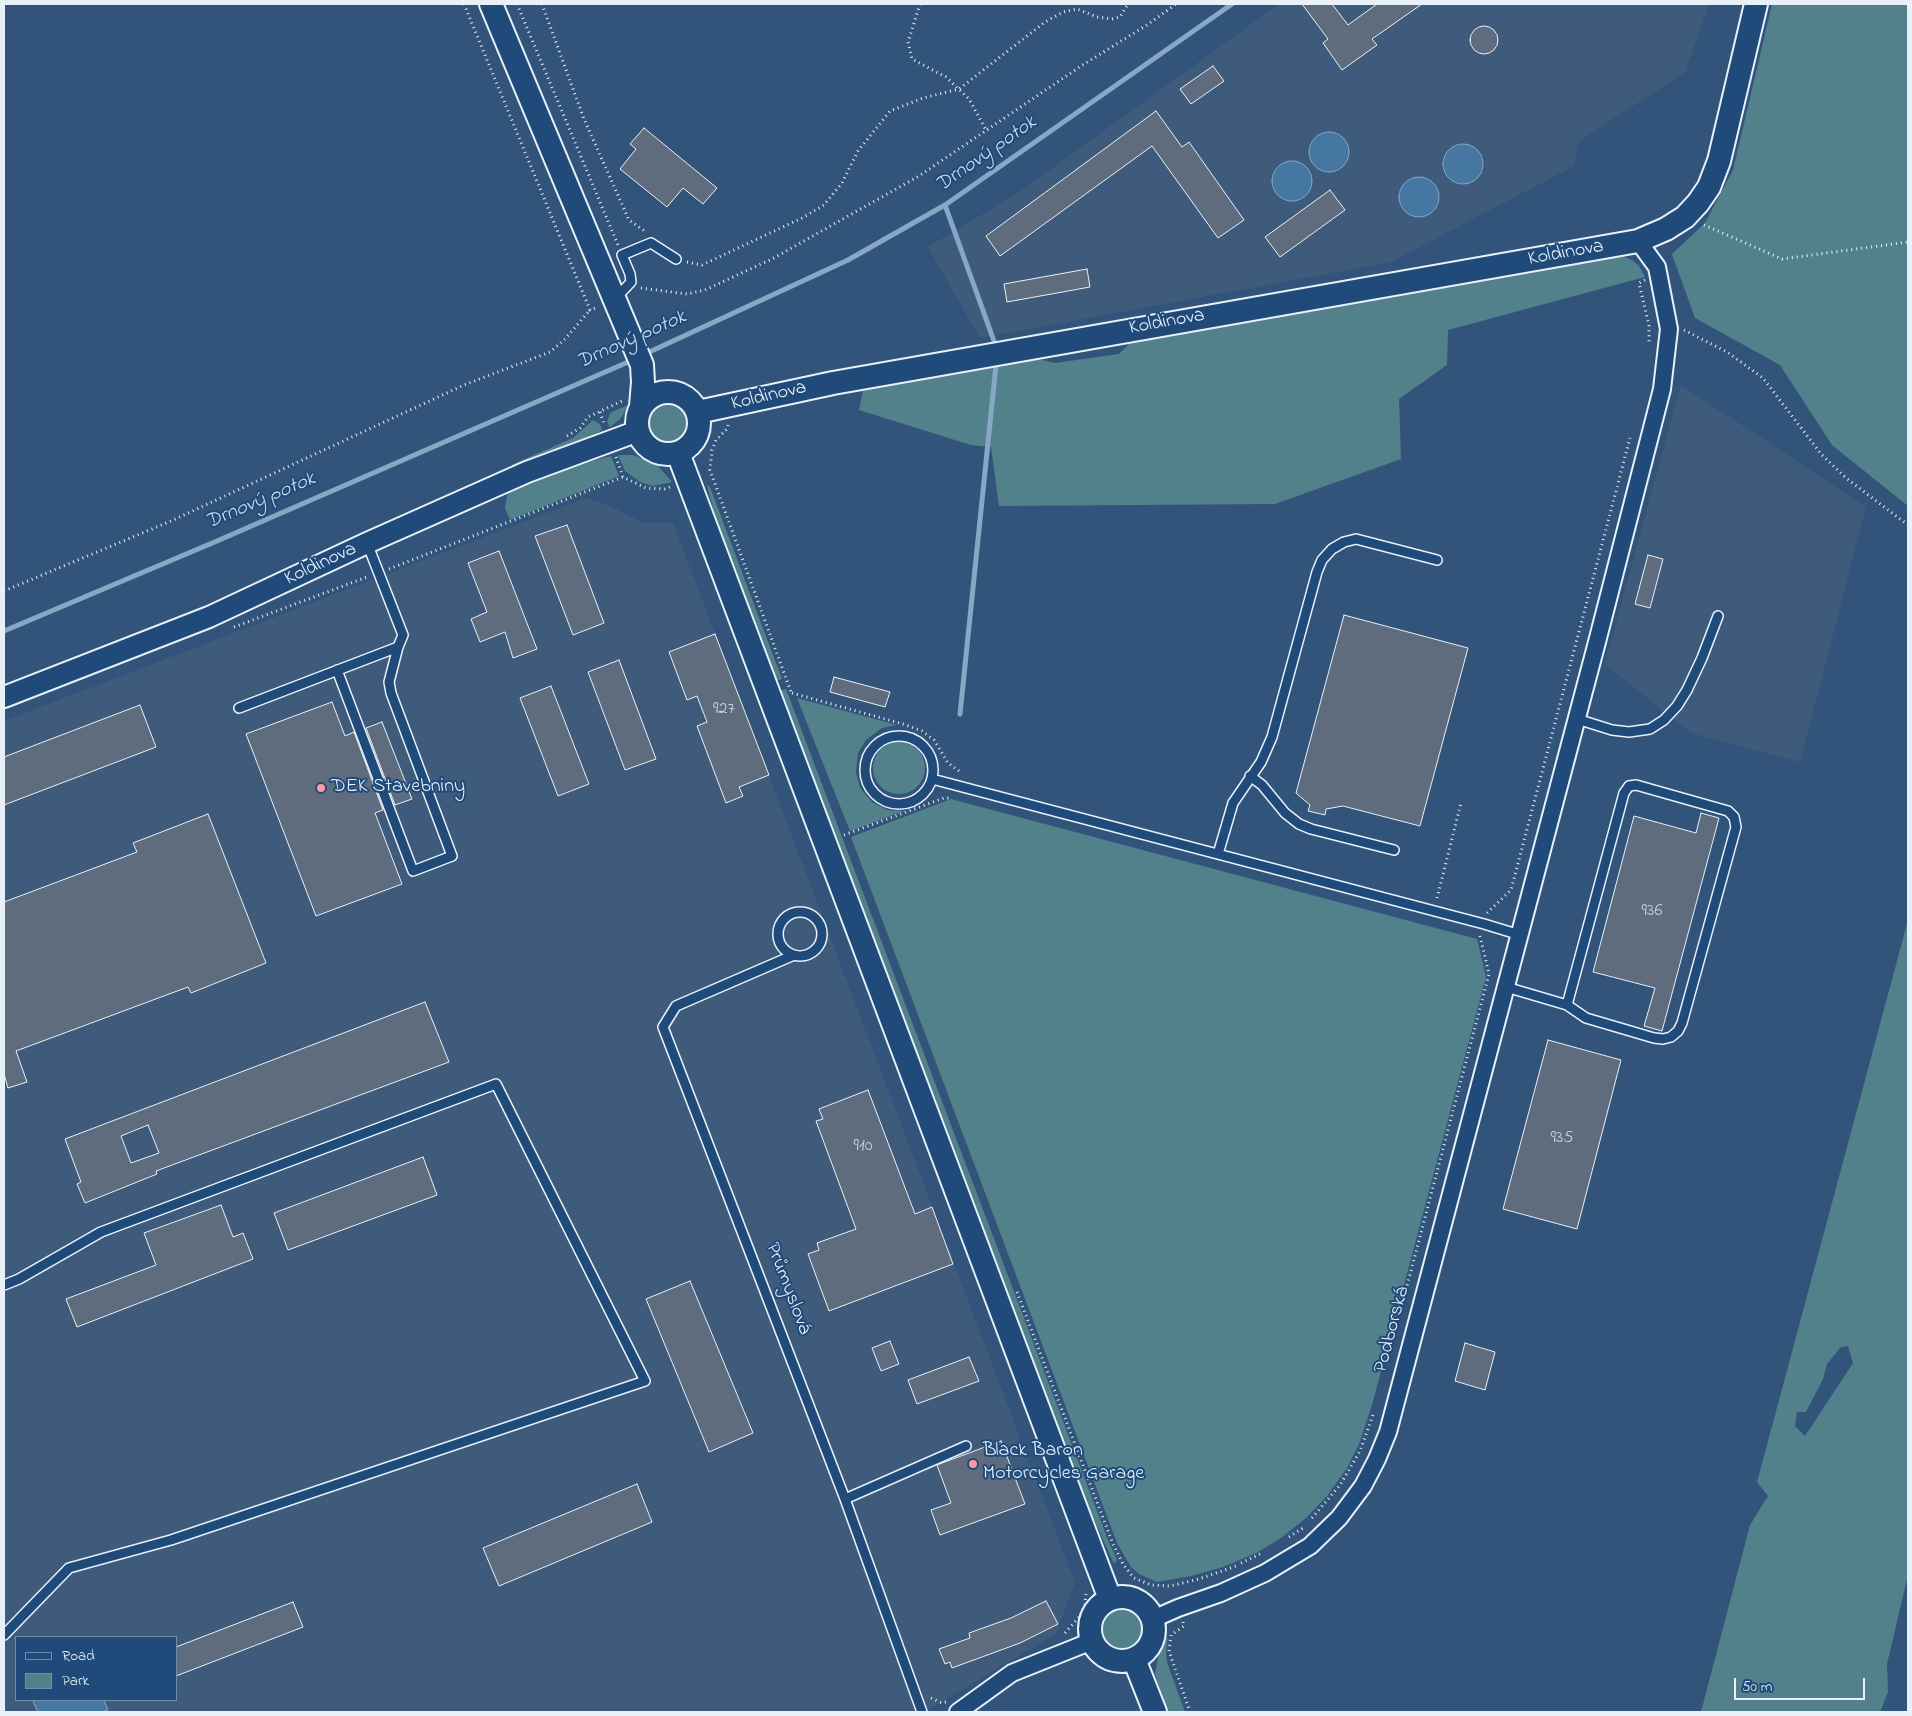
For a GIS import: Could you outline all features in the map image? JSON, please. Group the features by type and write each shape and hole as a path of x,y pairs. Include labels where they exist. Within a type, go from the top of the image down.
{"main road":[{"path":"491,4 610,306 624,322 645,371 669,392"},
{"name":"Koldinova","path":"698,412 833,383 1638,241 1666,229 1685,217 1709,187 1719,160 1756,4"},
{"path":"633,403 654,395 669,392 681,394 691,402 698,412 698,432 694,441 678,453 668,454 658,453 649,448 642,440 638,431 633,403 645,371"},
{"path":"678,453 1110,1599"},
{"path":"1120,1596 1134,1599 1145,1607 1153,1619 1154,1632 1150,1645 1143,1653 1134,1658 1124,1661 1111,1659 1100,1652 1092,1641 1090,1631 1092,1618 1098,1606 1110,1599 1120,1596"},
{"path":"1134,1658 1154,1712"}],"street":[{"path":"1638,241 1657,267"},
{"name":"Podborská","path":"1153,1619 1221,1593 1265,1573 1310,1546 1339,1518 1363,1486 1374,1466 1388,1432 1660,398 1668,329 1657,267"},
{"name":"Koldinova","path":"4,697 209,617 367,543 527,472 638,431"},
{"path":"954,1707 1012,1673 1092,1641"}],"lane":[{"path":"610,306 631,282 630,274 622,255 651,243 676,259"},
{"path":"1218,854 1233,803 1264,757 1272,737 1317,572 1322,560 1332,549 1344,542 1356,539 1437,560"},
{"path":"336,670 414,871 452,856 391,693 389,682 403,635 367,543"},
{"path":"1577,719 1612,730 1629,732 1650,729 1664,720 1677,706 1687,690 1718,616"},
{"path":"239,708 398,647"},
{"path":"896,736 914,738 930,755 933,767 932,779 927,790 918,798 907,803 884,801 874,794 867,784 864,772 865,760 879,741 896,736"},
{"path":"1250,776 1262,785 1285,813 1299,824 1310,829 1394,850"},
{"path":"932,779 1520,935"},
{"path":"1506,987 1567,1004 1586,1018 1654,1038 1663,1039 1671,1037 1678,1031 1682,1023 1736,827 1734,817 1728,810 1636,785 1629,786 1624,793 1567,1004"},
{"path":"803,912 810,914 820,924 822,938 814,951 802,956 794,955 782,947 778,933 780,926 789,915 803,912"},
{"name":"Průmyslová","path":"794,955 676,1006 663,1027 845,1499 922,1712"},
{"path":"4,1285 19,1279 102,1232 496,1084 645,1381 171,1540 70,1568 4,1636"},
{"path":"845,1499 966,1446"}],"path":[{"path":"464,4 590,310"},
{"path":"517,4 622,255"},
{"path":"542,4 584,118 629,220 646,232 651,243"},
{"path":"920,4 908,42 912,59 946,77 969,99 986,130"},
{"path":"676,259 702,266 824,205 842,183 858,151 890,111 923,98 958,89 1045,22 1063,12 1077,9 1097,17 1112,20 1120,17 1128,4"},
{"path":"4,591 171,521 464,385 550,352 565,339 590,310 601,305 610,306 643,288 687,294 705,290 772,259 919,176 1176,4"},
{"path":"1685,217 1782,259 1908,242"},
{"path":"1649,349 1649,326 1639,283 1646,279 1657,267"},
{"path":"1668,329 1684,330 1699,336 1727,352 1763,378 1821,454 1846,478 1908,524"},
{"path":"600,412 620,403 633,403"},
{"path":"725,407 728,422 727,429 716,440 712,450 710,470 795,702"},
{"path":"1397,1326 1490,974 1480,937 1487,911 1511,890 1631,436"},
{"path":"382,571 623,477"},
{"path":"231,629 373,575"},
{"path":"792,693 922,731 934,740 948,763 958,771 965,773"},
{"path":"841,826 844,835 944,798 956,797"},
{"path":"1437,898 1461,802"},
{"path":"1428,896 1445,900"},
{"path":"1479,909 1487,911"},
{"path":"1470,934 1480,937"},
{"path":"1014,1283 1113,1544 1123,1564 1134,1578 1151,1584 1170,1586 1200,1579 1234,1567 1264,1553"},
{"path":"1285,1540 1306,1525 1340,1485 1360,1451 1377,1403"},
{"path":"1062,1635 1080,1616 1085,1605 1087,1580 1123,1564"},
{"path":"1178,1608 1184,1626 1172,1635 1169,1651 1190,1712"},
{"path":"929,1696 954,1707"}],"shaded area":[{"path":"1279,4 1709,4 1685,72 1578,142 1574,166 1391,262 980,338 928,247 1018,193"},
{"path":"1329,132 1343,138 1349,152 1343,166 1329,172 1315,166 1309,152 1315,138"},
{"path":"1463,144 1477,150 1483,164 1477,178 1463,184 1449,178 1443,164 1449,150"},
{"path":"1292,161 1306,167 1312,181 1306,195 1292,201 1278,195 1272,181 1278,167"},
{"path":"1419,177 1433,183 1439,197 1433,211 1419,217 1405,211 1399,197 1405,183"},
{"path":"1681,385 1866,507 1800,762 1691,733 1605,664"},
{"path":"586,498 612,507 643,523 673,523 1075,1583 1056,1634 924,1712 4,1712 4,721"},
{"path":"33,1701 104,1701 108,1710 102,1712 38,1712"}],"green space":[{"path":"1772,4 1908,4 1908,506 1832,445 1780,365 1695,318 1672,254 1705,223 1733,170"},
{"path":"1619,255 1632,260 1639,266 1645,277 1448,330 1447,365 1399,399 1401,459 1275,504 999,506 991,447 971,445 859,410 864,385 1029,357 1055,363 1119,354 1134,339"},
{"path":"668,403 683,409 689,424 683,439 668,445 653,439 647,424 653,409"},
{"path":"630,404 620,419 610,427 607,422 610,413"},
{"path":"593,420 600,424 602,430 592,436 513,467 511,465 573,438"},
{"path":"618,455 632,455 646,459 657,465 672,482 653,486 640,482 625,471"},
{"path":"611,456 619,476 510,520 505,508 508,491 525,480"},
{"path":"707,485 710,487 782,679 775,681 717,524"},
{"path":"786,689 1117,1560 1114,1564 1086,1502 779,691"},
{"path":"797,698 897,725 882,728 866,740 858,753 856,772 860,788 873,803 888,810 904,811 850,831"},
{"path":"894,742 904,742 918,749 925,763 925,773 918,787 904,794 894,794 884,790 877,783 873,773 873,763 877,753 884,746"},
{"path":"951,799 1477,939 1486,977 1372,1405 1359,1444 1347,1468 1327,1496 1306,1518 1281,1538 1256,1553 1223,1567 1191,1576 1157,1582 1139,1574 1131,1567 1117,1543 851,837"},
{"path":"1908,920 1908,1575 1887,1664 1888,1692 1880,1712 1701,1712 1750,1525 1768,1496 1757,1482","holes":["1848,1346 1853,1363 1805,1436 1795,1426 1797,1412 1806,1412 1823,1379 1827,1364 1841,1347"]},
{"path":"1124,1608 1139,1614 1145,1629 1139,1644 1124,1650 1109,1644 1103,1629 1109,1614"},
{"path":"1168,1636 1167,1662 1185,1712 1167,1712 1155,1674 1159,1652"}],"building":[{"path":"1302,4 1332,4 1348,25 1377,4 1422,4 1372,39 1377,45 1342,70 1323,43 1328,39"},
{"path":"1484,26 1494,30 1498,40 1494,50 1484,54 1474,50 1470,40 1474,30"},
{"path":"1213,66 1224,81 1191,104 1180,89"},
{"path":"1156,111 1182,147 1189,142 1244,220 1218,238 1152,146 1000,256 986,236"},
{"path":"644,128 717,188 703,204 683,188 667,207 620,169 636,149 630,144"},
{"path":"1330,190 1345,210 1280,257 1265,237"},
{"path":"1087,269 1090,287 1007,302 1004,284"},
{"path":"567,525 604,623 573,635 535,536"},
{"path":"499,551 537,649 513,658 505,632 480,642 471,619 487,612 468,563"},
{"path":"1648,555 1663,559 1650,608 1635,604"},
{"path":"1344,615 1468,648 1420,826 1343,806 1326,809 1325,815 1308,811 1310,805 1296,793"},
{"path":"715,634 769,775 739,787 743,796 726,803 697,726 707,722 697,696 687,700 669,652"},
{"path":"619,660 656,759 625,770 588,672"},
{"path":"834,677 890,692 885,707 830,692"},
{"path":"551,686 589,784 558,796 520,698"},
{"path":"332,702 345,736 354,732 383,810 375,813 402,884 316,916 246,734"},
{"path":"140,705 156,747 4,805 4,757"},
{"path":"382,722 412,799 395,805 366,728"},
{"path":"1701,813 1719,818 1662,1031 1644,1026 1655,988 1593,972 1634,816 1696,833"},
{"path":"208,814 266,963 191,993 188,987 16,1051 27,1082 8,1088 4,1074 4,902 137,852 133,843"},
{"path":"425,1002 449,1062 156,1171 157,1174 85,1203 77,1184 81,1182 65,1139","holes":["148,1125 159,1153 131,1163 121,1136"]},
{"path":"1548,1040 1621,1060 1577,1229 1503,1209"},
{"path":"868,1090 915,1214 932,1207 953,1264 829,1311 808,1254 819,1250 817,1243 856,1229 816,1121 823,1119 819,1109"},
{"path":"423,1157 437,1195 288,1250 274,1213"},
{"path":"221,1205 233,1237 243,1233 253,1259 77,1327 66,1299 156,1265 144,1233"},
{"path":"690,1281 753,1433 709,1452 646,1299"},
{"path":"890,1341 899,1364 881,1371 872,1348"},
{"path":"1465,1343 1495,1352 1485,1390 1455,1381"},
{"path":"969,1357 979,1381 917,1404 908,1380"},
{"path":"1001,1441 1025,1504 940,1535 931,1510 951,1503 937,1465"},
{"path":"637,1484 652,1522 499,1586 483,1548"},
{"path":"1046,1601 1058,1624 1020,1643 952,1668 950,1662 945,1664 939,1649 970,1638 969,1633 1011,1618"},
{"path":"293,1602 303,1627 178,1675 178,1646"}],"waterway":[{"name":"Drnový potok","path":"645,354 848,260 945,205 1232,4"},
{"path":"945,205 994,341"},
{"name":"Drnový potok","path":"4,631 217,541 635,359"},
{"path":"960,714 996,365"}],"place":[{"name":"DEK Stavebniny","path":"321,788"},
{"name":"Black Baron Motorcycles Garage","path":"973,1464"}]}
